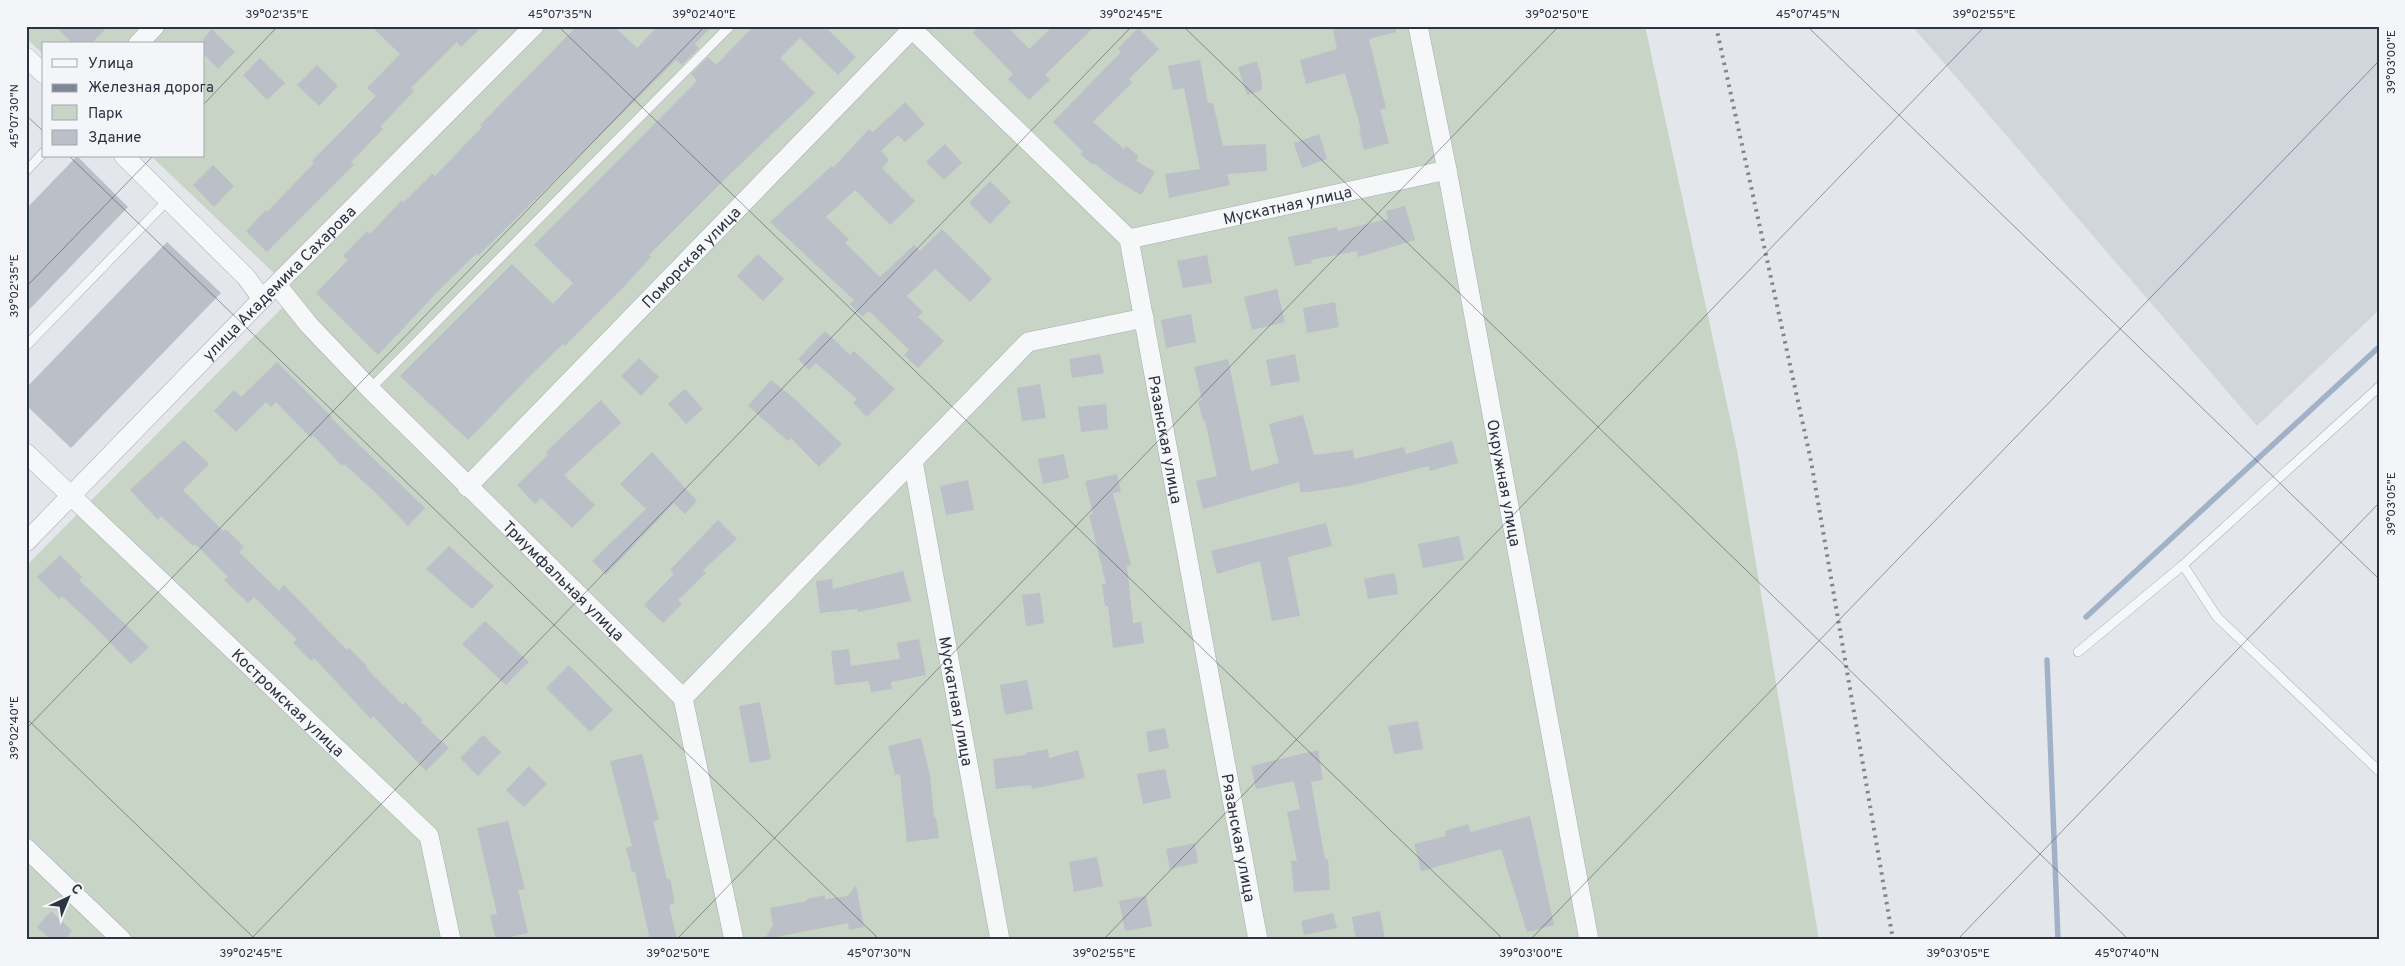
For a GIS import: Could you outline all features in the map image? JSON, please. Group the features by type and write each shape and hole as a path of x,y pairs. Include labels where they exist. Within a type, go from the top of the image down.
{"street":[{"path":"140,42 155,26"},
{"name":"улица Академика Сахарова","path":"26,542 262,299 534,26"},
{"name":"Окружная улица","path":"1418,26 1447,170 1589,940"},
{"path":"912,27 1129,239"},
{"name":"Поморская улица","path":"467,486 912,27"},
{"path":"26,57 42,72"},
{"path":"126,158 167,201 246,277 262,299"},
{"name":"Мускатная улица","path":"1129,239 1447,170"},
{"name":"Рязанская улица","path":"1129,239 1258,940"},
{"name":"Триумфальная улица","path":"277,285 309,325 370,389 683,698"},
{"path":"734,940 683,698 1028,342 1144,318"},
{"name":"Костромская улица","path":"26,453 429,836 451,940"},
{"name":"Мускатная улица","path":"913,461 1000,940"},
{"path":"26,848 122,940"}],"lane":[{"path":"370,389 730,26"},
{"path":"26,170 42,154"},
{"path":"26,346 167,201"},
{"path":"2078,652 2183,565 2379,387"},
{"path":"2183,565 2217,617 2379,771"}],"shaded area":[{"path":"1912,26 2379,26 2379,310 2257,426"}],"green space":[{"path":"26,26 1645,26 1737,450 1819,940 26,940 26,566 296,294 153,158 205,158 205,42 42,42 42,53 26,38"}],"building":[{"path":"55,26 108,26 93,42 71,42"},
{"path":"371,26 483,26 461,47 457,42 411,88 414,91 380,127 383,129 351,162 354,165 267,252 246,231 266,210 267,212 314,163 312,161 376,96 367,88 400,54"},
{"path":"577,26 614,26 637,48 658,26 712,26 695,44 699,48 682,65 676,60 478,256 476,254 443,286 378,355 316,293 348,260 343,256 367,231 370,234 402,200 404,202 432,174 435,176 482,127 480,125"},
{"path":"754,26 824,26 856,57 838,75 800,38 780,58 815,93 649,255 651,257 619,292 565,346 563,344 530,376 468,440 400,376 512,264 553,304 573,283 534,245 697,81 691,74 708,57 716,65"},
{"path":"980,26 1007,26 1029,49 1053,26 1095,26 1045,75 1050,80 1029,100 1008,79 1013,74 973,33"},
{"path":"1346,26 1396,26 1396,32 1369,39 1386,108 1380,110 1389,143 1364,150 1359,130 1361,129 1345,73 1306,84 1300,60 1337,49 1333,29"},
{"path":"1138,28 1159,49 1129,79 1132,83 1093,122 1124,149 1126,146 1139,156 1136,161 1155,172 1141,195 1114,179 1094,163 1093,165 1080,154 1083,152 1053,122 1121,52 1118,48"},
{"path":"212,29 235,52 218,69 205,55 204,38"},
{"path":"260,58 285,83 267,100 243,75"},
{"path":"1200,60 1208,103 1213,103 1223,146 1266,144 1267,171 1227,174 1230,185 1169,198 1165,174 1200,169 1184,88 1173,90 1168,66"},
{"path":"1257,61 1261,75 1262,90 1247,95 1238,67"},
{"path":"317,65 338,86 319,106 297,85"},
{"path":"905,102 925,124 905,142 898,135 881,151 889,160 882,168 915,201 890,225 855,190 826,217 849,239 845,243 880,277 914,245 920,251 942,229 992,279 970,302 935,269 907,296 923,312 918,317 944,341 918,368 904,355 909,350 869,311 862,317 850,304 854,300 770,222 832,166 833,168 869,129 873,132"},
{"path":"1319,134 1327,159 1302,168 1294,143"},
{"path":"945,144 962,163 944,180 926,162"},
{"path":"75,158 79,158 128,207 26,313 26,209"},
{"path":"213,165 234,186 214,207 193,185"},
{"path":"990,181 1011,202 990,224 969,203"},
{"path":"1405,206 1415,240 1358,257 1357,251 1311,260 1312,263 1295,266 1288,237 1337,227 1338,231 1388,219 1386,211"},
{"path":"167,242 221,293 71,448 26,405 26,388"},
{"path":"758,254 784,279 763,301 737,276"},
{"path":"1207,255 1212,283 1183,288 1177,261"},
{"path":"1277,289 1285,322 1252,330 1244,297"},
{"path":"1335,302 1339,327 1307,333 1303,308"},
{"path":"1191,314 1196,342 1166,348 1161,320"},
{"path":"825,331 850,355 854,351 895,389 867,417 853,403 857,399 816,363 809,370 798,359"},
{"path":"1100,354 1104,373 1072,378 1069,359"},
{"path":"1295,354 1300,381 1271,386 1266,360"},
{"path":"639,358 659,377 641,396 621,376"},
{"path":"1228,359 1251,471 1279,463 1269,424 1303,415 1314,455 1353,450 1354,459 1404,447 1406,454 1452,441 1458,463 1430,471 1428,466 1350,486 1307,492 1300,492 1299,482 1203,509 1196,481 1217,476 1205,420 1203,421 1198,401 1202,400 1194,367"},
{"path":"277,362 331,418 425,508 408,526 375,492 344,464 342,466 313,435 311,438 276,402 271,407 266,402 236,432 214,411 234,390 241,397"},
{"path":"771,380 797,401 842,444 819,467 791,438 788,441 748,406"},
{"path":"1040,384 1046,418 1022,421 1017,388"},
{"path":"685,389 703,409 686,424 668,404"},
{"path":"601,400 621,423 564,475 595,505 572,528 541,498 535,504 517,485 548,455 546,452"},
{"path":"1106,404 1108,429 1081,432 1078,407"},
{"path":"184,440 209,464 183,490 223,531 226,529 244,547 239,552 279,591 284,585 347,650 349,648 403,705 405,702 423,720 421,722 449,748 426,771 373,716 371,719 314,658 311,661 293,643 297,639 254,597 248,603 224,580 228,577 195,544 193,546 161,516 158,520 130,490"},
{"path":"652,452 697,501 685,514 674,503 606,575 592,561 646,509 620,484"},
{"path":"1064,454 1069,478 1043,484 1038,459"},
{"path":"1117,474 1121,492 1113,493 1131,565 1127,566 1133,623 1141,622 1144,643 1113,648 1108,606 1105,606 1102,584 1106,584 1089,515 1093,514 1085,481"},
{"path":"968,480 974,510 946,515 940,486"},
{"path":"718,520 737,539 703,570 706,573 678,600 682,604 663,623 644,605 674,574 670,570"},
{"path":"1326,523 1332,546 1288,557 1300,616 1272,621 1260,561 1217,574 1211,551"},
{"path":"1459,536 1464,560 1423,568 1418,544"},
{"path":"449,546 494,586 472,609 426,569"},
{"path":"60,555 82,577 79,580 149,647 131,664 62,596 59,599 37,577"},
{"path":"903,571 911,601 858,612 857,609 820,613 816,581 832,579 833,589"},
{"path":"1395,573 1398,594 1368,599 1364,579"},
{"path":"1040,593 1044,623 1026,626 1022,595"},
{"path":"485,621 529,662 506,685 462,644"},
{"path":"919,639 926,675 891,682 892,689 871,692 869,681 835,685 831,651 849,649 851,666 900,659 897,643"},
{"path":"569,665 613,710 590,732 546,688"},
{"path":"1027,680 1033,709 1005,715 1000,685"},
{"path":"760,702 771,759 750,763 739,706"},
{"path":"1418,721 1423,749 1394,754 1388,726"},
{"path":"1165,728 1169,748 1149,752 1146,732"},
{"path":"483,735 501,752 478,776 460,758"},
{"path":"921,738 930,776 934,817 936,817 939,838 907,842 900,774 895,775 888,746"},
{"path":"1048,749 1049,758 1078,750 1085,778 1032,789 1031,785 996,789 993,759 1026,755 1026,753"},
{"path":"1318,750 1323,780 1311,782 1325,859 1328,859 1330,890 1294,892 1291,861 1297,861 1287,812 1300,809 1294,781 1256,789 1251,766"},
{"path":"642,754 659,820 653,821 667,879 670,879 675,903 669,905 677,940 650,940 635,872 632,872 626,848 632,846 610,761"},
{"path":"529,766 547,784 524,807 506,790"},
{"path":"1165,769 1171,798 1143,804 1137,774"},
{"path":"1530,816 1554,925 1527,932 1501,849 1421,871 1414,844 1446,836 1445,831 1468,824 1471,832"},
{"path":"508,821 525,889 518,890 528,933 496,940 490,915 497,914 477,828"},
{"path":"1195,843 1198,863 1170,869 1166,849"},
{"path":"1097,857 1103,886 1074,892 1069,862"},
{"path":"856,885 864,927 849,930 848,923 765,939 773,925 770,908 807,901 807,899 825,895 825,899 848,896"},
{"path":"1146,896 1152,926 1125,931 1119,901"},
{"path":"51,911 72,931 64,940 51,940 37,927"},
{"path":"1380,911 1385,940 1356,940 1352,917"},
{"path":"1333,913 1337,928 1304,935 1301,921"}],"waterway":[{"path":"2086,617 2379,347"},
{"path":"2047,660 2058,940"}],"railway":[{"path":"1716,26 1811,461 1893,940"}]}
